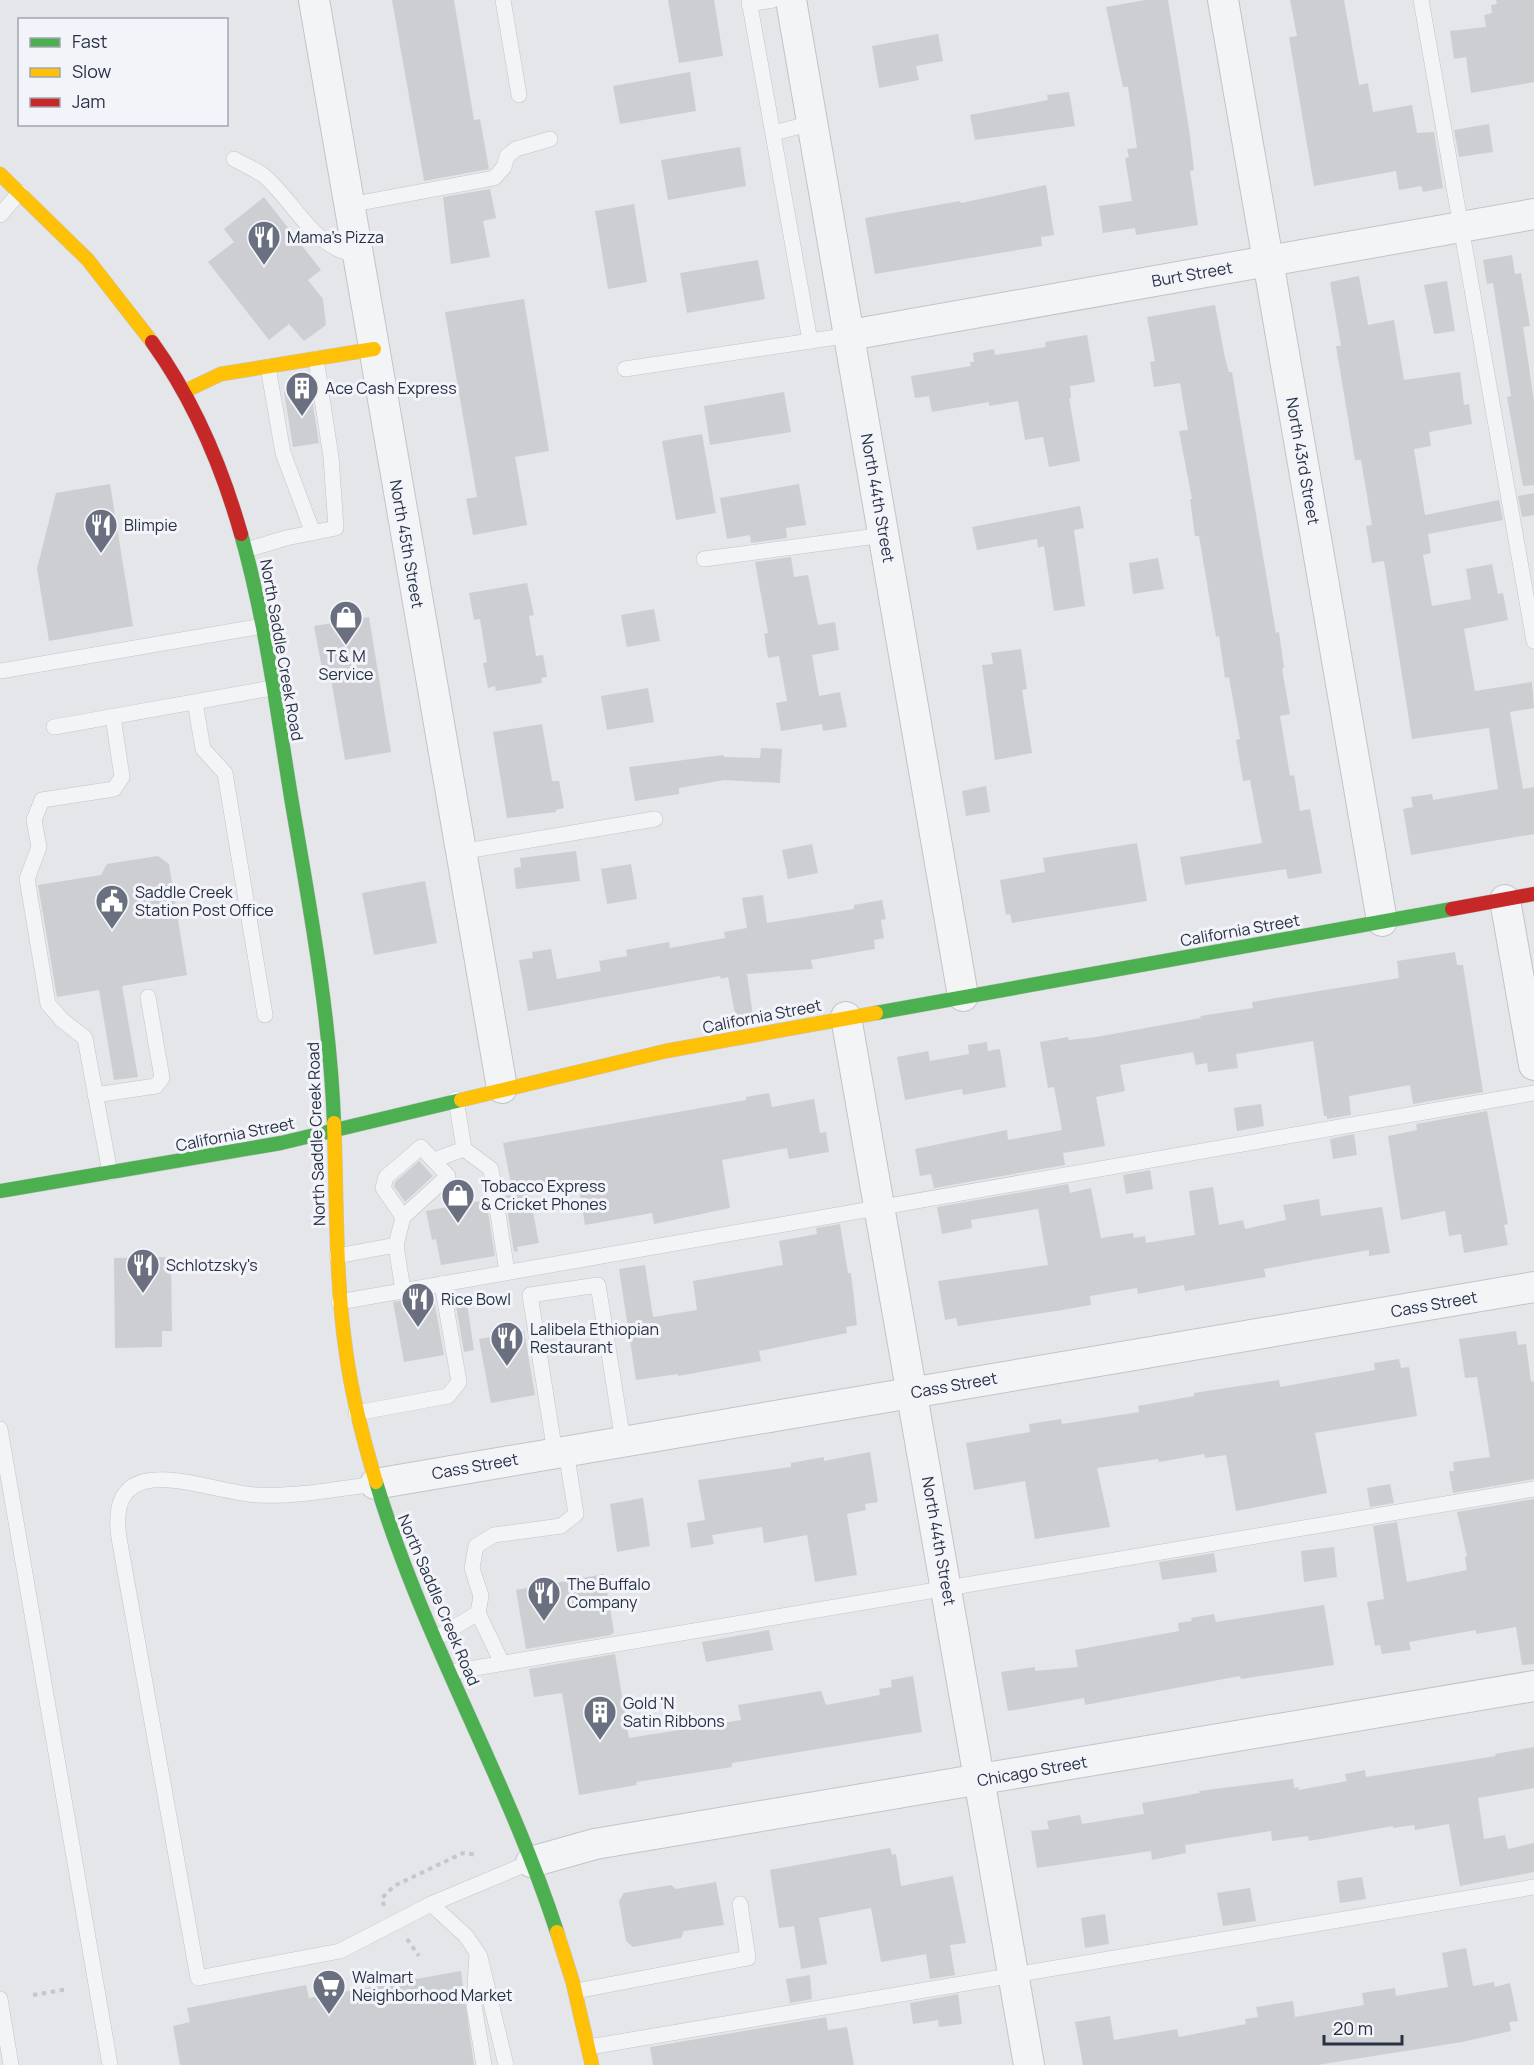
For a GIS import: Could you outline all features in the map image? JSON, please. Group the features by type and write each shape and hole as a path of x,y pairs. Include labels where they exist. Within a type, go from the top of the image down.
{"main road":[{"name":"North Saddle Creek Road","path":"0,174 66,235 104,276 156,344 185,391 219,465 246,550 262,626 321,976 331,1052 339,1302 356,1413 375,1484 398,1548 553,1916 576,1991 592,2065"},
{"path":"185,391 221,374 374,349"},
{"name":"California Street","path":"0,1191 281,1143 502,1088 666,1051 1534,894"}],"street":[{"name":"North 45th Street","path":"314,0 502,1088"},
{"name":"North 44th Street","path":"791,0 963,996"},
{"name":"North 43rd Street","path":"1223,0 1382,921"},
{"name":"Burt Street","path":"850,335 1534,214"},
{"path":"1505,900 1534,1065"},
{"name":"North 44th Street","path":"846,1017 981,1779 1029,2065"},
{"name":"Cass Street","path":"375,1484 1534,1287"},
{"name":"Chicago Street","path":"531,1862 584,1846 1534,1686"}],"lane":[{"path":"503,0 519,95"},
{"path":"773,0 749,2 810,341"},
{"path":"1421,0 1534,641"},
{"path":"774,133 812,123"},
{"path":"349,205 494,178 504,167 507,156 516,148 549,139"},
{"path":"234,159 262,175 310,230 344,253 357,255"},
{"path":"0,214 20,192"},
{"path":"625,369 850,335"},
{"path":"246,550 336,528 331,458 315,359"},
{"path":"268,367 283,453 313,533"},
{"path":"704,559 884,535"},
{"path":"0,671 262,626"},
{"path":"54,727 272,688"},
{"path":"195,702 203,749 225,774 266,1015"},
{"path":"110,1173 85,1038 62,1020 48,1004 27,879 39,847 34,820 42,800 114,789 122,777 112,717"},
{"path":"460,852 655,819"},
{"path":"95,1095 156,1086 162,1078 148,997"},
{"path":"339,1302 1534,1093"},
{"path":"456,1100 464,1149 491,1169 507,1272"},
{"path":"403,1217 383,1188 386,1177 421,1147 448,1176 403,1217 396,1245 403,1291"},
{"path":"434,1160 464,1149"},
{"path":"337,1256 396,1245"},
{"path":"356,1413 448,1396 459,1382 442,1284"},
{"path":"502,1664 478,1613 481,1596 472,1568 476,1546 494,1535 561,1526 576,1514 561,1452 530,1295 598,1285 623,1441"},
{"path":"0,1429 110,2065"},
{"path":"375,1484 257,1495 189,1482 153,1479 140,1483 126,1494 117,1510 117,1527 198,1978 340,1951 432,1904 531,1862"},
{"path":"451,1672 1534,1489"},
{"path":"436,1638 478,1613"},
{"path":"589,2046 1534,1887"},
{"path":"432,1904 477,1950 486,1974 506,2065"},
{"path":"576,1991 748,1959 740,1904"},
{"path":"477,1950 474,2005 484,2065"},
{"path":"0,1999 12,2065"}],"path":[{"path":"33,1995 68,1989"}],"building":[{"path":"392,0 454,0 474,120 480,119 489,169 424,181"},
{"path":"668,0 714,0 723,56 679,63"},
{"path":"1145,0 1168,0 1189,129 1194,170 1190,171 1198,225 1136,235 1135,228 1103,233 1099,206 1132,201 1125,158 1129,157 1127,149 1137,148 1128,87 1123,87 1106,7"},
{"path":"1290,0 1344,0 1359,85 1368,83 1373,112 1412,105 1417,133 1434,132 1443,188 1423,192 1421,186 1399,190 1396,171 1314,186 1289,37 1297,36"},
{"path":"1496,0 1534,0 1534,82 1471,93 1466,57 1454,59 1450,31 1486,27 1484,15 1492,13 1491,5 1497,4"},
{"path":"938,34 943,61 916,66 919,80 879,88 872,46"},
{"path":"690,72 696,111 620,124 613,86"},
{"path":"1069,92 1075,126 975,140 970,115 1048,100 1047,95"},
{"path":"1489,124 1493,152 1459,157 1454,130"},
{"path":"740,147 746,186 668,200 661,160"},
{"path":"1046,185 1054,235 1041,237 1042,246 875,274 865,218 960,201 961,203"},
{"path":"490,189 496,218 483,221 490,257 451,264 443,197"},
{"name":"Mama's Pizza","path":"264,197 321,270 308,280 323,299 326,325 304,341 289,324 269,340 208,262 234,242 224,229"},
{"path":"634,204 647,282 608,289 595,211"},
{"path":"1512,255 1515,274 1521,273 1530,326 1523,327 1534,401 1534,485 1523,486 1507,397 1511,396 1493,283 1487,284 1483,260"},
{"path":"758,260 765,299 687,313 680,273"},
{"path":"1359,276 1368,325 1394,320 1404,380 1460,372 1464,405 1469,404 1472,424 1429,432 1431,446 1414,449 1425,515 1499,500 1503,520 1428,534 1431,553 1423,555 1432,606 1471,599 1466,569 1492,564 1498,594 1503,593 1508,620 1464,629 1475,691 1532,682 1534,708 1510,712 1523,789 1534,787 1534,834 1411,855 1403,809 1413,807 1411,797 1432,794 1433,800 1498,789 1489,728 1412,739 1384,561 1372,563 1366,526 1372,525 1361,460 1355,460 1336,346 1341,346 1330,282"},
{"path":"1447,281 1455,331 1434,334 1424,285"},
{"path":"524,299 549,451 515,457 527,525 473,535 466,499 477,497 445,312"},
{"path":"1215,305 1225,358 1229,372 1232,372 1276,633 1279,632 1284,668 1282,669 1290,714 1280,716 1290,776 1294,775 1300,811 1310,809 1322,873 1288,879 1286,869 1185,885 1180,857 1262,843 1250,780 1243,781 1236,740 1240,739 1229,677 1225,678 1199,536 1195,536 1190,499 1192,499 1179,431 1188,430 1180,383 1154,387 1150,362 1155,361 1147,317"},
{"path":"1087,335 1095,382 1070,386 1071,398 1069,398 1080,461 1049,467 1043,437 1025,440 1018,401 989,406 989,402 932,412 929,396 915,398 911,376 971,366 970,362 974,362 973,353 994,349 995,355 1046,347 1045,342"},
{"name":"Ace Cash Express","path":"310,387 319,443 293,447 284,392"},
{"path":"784,392 791,432 710,445 704,406"},
{"path":"702,434 716,513 676,520 662,441"},
{"path":"110,484 133,626 49,641 37,569 56,493"},
{"path":"799,484 806,525 786,528 787,538 751,543 750,535 727,539 720,498"},
{"path":"1534,493 1534,515 1522,517 1518,496"},
{"path":"1080,506 1084,528 1074,530 1085,606 1054,611 1044,546 1038,548 1037,539 977,550 972,527"},
{"path":"791,557 794,577 808,575 818,625 835,622 839,650 812,655 819,696 840,692 847,727 823,731 822,724 781,731 776,703 787,701 779,656 768,658 764,634 768,633 755,562"},
{"path":"1158,558 1164,589 1133,594 1129,563"},
{"path":"527,583 534,615 529,616 536,656 543,655 547,677 541,678 542,683 496,691 495,686 488,688 483,663 487,662 480,619 474,620 469,593"},
{"path":"654,609 660,641 627,647 621,615"},
{"path":"369,617 391,752 345,760 330,673 323,674 314,626"},
{"path":"1021,649 1027,689 1022,690 1032,753 995,760 982,665 993,664 991,653"},
{"path":"648,688 654,722 607,730 601,696"},
{"path":"542,724 552,781 559,781 564,808 556,812 507,818 493,732"},
{"path":"761,748 782,749 780,783 724,780 679,788 679,794 635,801 629,767 723,755 724,757 760,758"},
{"path":"986,786 990,812 966,816 962,791"},
{"path":"1137,843 1147,901 1012,923 1010,914 1006,915 1000,880 1045,872 1043,858"},
{"path":"812,844 818,873 788,879 782,850"},
{"path":"576,851 580,881 516,889 514,868 521,867 520,858"},
{"name":"Saddle Creek Station Post Office","path":"158,856 169,864 187,975 122,986 138,1077 114,1080 99,990 57,997 38,885 101,875 107,864"},
{"path":"631,864 637,899 607,904 601,869"},
{"path":"425,881 437,943 374,955 362,893"},
{"path":"763,895 767,923 854,909 854,905 882,900 886,919 881,920 884,938 874,940 875,949 811,960 813,969 747,974 753,1016 736,1019 728,977 721,979 720,976 528,1011 519,960 533,958 532,952 551,949 557,979 601,971 599,961 627,956 626,950 669,942 670,948 725,938 724,932 747,928 742,898"},
{"path":"1455,952 1457,965 1463,965 1483,1092 1413,1104 1410,1085 1349,1096 1351,1115 1327,1119 1327,1116 1324,1116 1313,1041 1236,1054 1238,1068 1208,1072 1207,1063 1196,1065 1193,1052 1120,1065 1125,1091 1096,1097 1105,1146 1063,1153 1065,1165 934,1188 931,1174 920,1176 915,1149 1007,1130 1008,1140 1062,1130 1054,1087 1048,1088 1040,1042 1068,1037 1069,1040 1096,1037 1253,1008 1252,1002 1399,978 1397,961"},
{"path":"987,1042 988,1051 1000,1049 1006,1087 963,1095 962,1089 905,1100 897,1057 928,1051 930,1061 969,1054 968,1045"},
{"path":"769,1093 772,1107 814,1099 820,1133 826,1132 829,1152 789,1159 787,1148 722,1160 730,1208 654,1224 652,1213 585,1225 578,1183 513,1194 503,1143 746,1100 746,1097"},
{"path":"1261,1104 1264,1126 1237,1131 1234,1108"},
{"path":"1487,1111 1508,1224 1504,1225 1508,1245 1464,1253 1461,1234 1449,1236 1445,1211 1401,1220 1388,1136 1417,1130 1416,1124"},
{"path":"1354,1134 1357,1155 1333,1159 1330,1139"},
{"path":"419,1161 433,1176 405,1202 394,1186 395,1182"},
{"path":"1150,1170 1153,1189 1126,1194 1123,1175"},
{"path":"1068,1184 1070,1193 1091,1188 1101,1238 1133,1233 1134,1238 1145,1236 1146,1243 1195,1235 1189,1191 1213,1187 1219,1225 1243,1220 1245,1229 1286,1220 1283,1205 1319,1199 1321,1216 1382,1207 1390,1253 1369,1256 1369,1250 1312,1260 1264,1269 1266,1277 1185,1291 1184,1285 1138,1294 1137,1288 1090,1296 1091,1305 958,1326 956,1318 945,1320 938,1281 1048,1265 1038,1209 971,1220 972,1228 942,1234 937,1207"},
{"path":"529,1192 539,1243 517,1247 518,1251 514,1252 505,1196"},
{"name":"Tobacco Express & Cricket Phones","path":"486,1200 495,1256 441,1265 436,1239 432,1240 426,1211"},
{"path":"840,1224 848,1273 851,1273 857,1325 846,1327 847,1333 759,1351 761,1361 678,1376 678,1374 636,1380 619,1269 645,1265 653,1317 697,1310 693,1281 783,1265 779,1241 817,1234 816,1228"},
{"name":"Schlotzsky's","path":"171,1257 172,1331 162,1331 162,1347 115,1348 114,1258"},
{"name":"Rice Bowl","path":"433,1295 444,1355 404,1362 393,1302"},
{"path":"467,1304 474,1350 464,1352 456,1306"},
{"name":"Lalibela Ethiopian Restaurant","path":"524,1331 535,1395 491,1403 479,1339"},
{"path":"1516,1331 1518,1345 1526,1344 1531,1382 1534,1381 1534,1479 1453,1493 1449,1471 1454,1471 1453,1462 1490,1457 1477,1377 1465,1378 1459,1339"},
{"path":"1399,1359 1401,1368 1409,1367 1417,1416 1315,1433 1327,1493 1236,1511 1226,1455 1205,1458 1204,1454 1159,1462 1158,1459 1097,1468 1110,1527 1035,1539 1025,1481 974,1490 966,1443 1030,1432 1029,1424 1061,1419 1062,1424 1139,1412 1138,1406 1194,1396 1194,1393 1279,1380 1280,1387 1375,1370 1374,1363"},
{"path":"870,1452 878,1502 865,1504 866,1510 847,1514 857,1575 815,1582 807,1535 764,1543 762,1527 712,1535 714,1544 691,1548 687,1523 705,1520 698,1480 791,1467 791,1463 824,1457 824,1461"},
{"path":"1390,1484 1394,1503 1370,1507 1367,1488"},
{"path":"643,1498 650,1546 617,1552 610,1504"},
{"path":"1534,1499 1534,1664 1522,1665 1516,1627 1476,1634 1476,1630 1409,1642 1411,1650 1382,1654 1380,1645 1375,1646 1367,1602 1384,1599 1373,1526 1397,1522 1407,1582 1467,1570 1465,1557 1467,1556 1457,1512"},
{"path":"1334,1547 1337,1577 1304,1582 1301,1551"},
{"path":"1214,1553 1217,1572 1162,1580 1159,1562"},
{"path":"604,1574 614,1632 611,1635 526,1649 516,1590"},
{"path":"1324,1605 1334,1665 1241,1679 1240,1676 1085,1705 1084,1698 1008,1711 1001,1672 1035,1667 1035,1671 1078,1667 1075,1650 1179,1631 1178,1623 1192,1621 1191,1618 1214,1614 1216,1622"},
{"path":"769,1630 773,1650 706,1662 702,1642"},
{"path":"615,1654 629,1738 741,1720 738,1705 821,1691 826,1705 880,1695 879,1689 892,1687 891,1680 913,1676 922,1732 732,1763 732,1767 636,1782 637,1785 579,1795 562,1693 534,1697 529,1669"},
{"path":"1534,1747 1534,1788 1478,1798 1484,1839 1505,1835 1508,1849 1534,1843 1534,1872 1460,1886 1449,1824 1415,1830 1414,1825 1393,1828 1393,1826 1309,1841 1308,1836 1272,1841 1271,1831 1185,1845 1186,1853 1152,1860 1151,1851 1037,1868 1031,1831 1049,1829 1047,1821 1080,1815 1082,1824 1144,1814 1142,1803 1200,1793 1199,1791 1293,1779 1294,1788 1298,1787 1299,1790 1347,1781 1345,1774 1365,1770 1366,1777 1496,1756 1495,1754"},
{"path":"890,1848 892,1855 896,1854 901,1886 953,1876 966,1943 950,1945 955,1975 930,1979 926,1954 881,1962 871,1908 819,1918 827,1964 801,1969 794,1926 779,1928 770,1870"},
{"path":"1362,1877 1366,1899 1340,1903 1337,1881"},
{"path":"716,1882 724,1925 684,1931 681,1938 633,1947 626,1941 619,1901 624,1893 671,1885 676,1889"},
{"path":"1250,1888 1256,1921 1223,1926 1217,1893"},
{"path":"1105,1914 1109,1944 1085,1948 1081,1918"},
{"path":"1466,1948 1473,1986 1494,1982 1495,1987 1510,1983 1518,2021 1509,2022 1511,2031 1462,2042 1317,2065 1083,2065 1075,2022 1110,2016 1114,2040 1177,2029 1179,2037 1246,2024 1245,2019 1258,2017 1256,2007 1293,2001 1295,2017 1364,2005 1362,1993 1395,1988 1396,1996 1448,1987 1442,1953"},
{"name":"Walmart Neighborhood Market","path":"461,1971 474,2065 180,2065 173,2026 190,2022 187,2008 306,1985 309,1998"},
{"path":"810,1975 812,1999 790,2003 786,1979"},
{"path":"958,1994 962,2024 939,2027 938,2020 913,2024 910,2003"},
{"path":"826,2017 828,2030 847,2027 854,2065 653,2065 650,2047"}],"traffic: fast":[{"path":"241,534 264,634 312,922 324,1002 334,1123"},
{"path":"876,1013 1452,909"},
{"path":"0,1191 281,1143 461,1100"},
{"path":"376,1482 417,1596 514,1819 557,1932"}],"traffic: slow":[{"path":"0,174 88,260 152,342"},
{"path":"185,391 221,374 374,349"},
{"path":"461,1100 666,1051 876,1013"},
{"path":"334,1123 342,1324 355,1402 376,1482"},
{"path":"557,1932 573,1983 592,2065"}],"traffic: jam":[{"path":"152,342 181,387 205,434 225,484 241,534"},
{"path":"1452,909 1534,894"}],"place":[{"name":"Mama's Pizza","path":"264,266"},
{"name":"Ace Cash Express","path":"302,417"},
{"name":"Blimpie","path":"101,554"},
{"name":"T & M Service","path":"346,646"},
{"name":"Saddle Creek Station Post Office","path":"112,930"},
{"name":"Tobacco Express & Cricket Phones","path":"458,1224"},
{"name":"Schlotzsky's","path":"143,1294"},
{"name":"Rice Bowl","path":"418,1328"},
{"name":"Lalibela Ethiopian Restaurant","path":"507,1367"},
{"name":"The Buffalo Company","path":"544,1622"},
{"name":"Gold 'N Satin Ribbons","path":"600,1741"},
{"name":"Walmart Neighborhood Market","path":"329,2015"}]}
